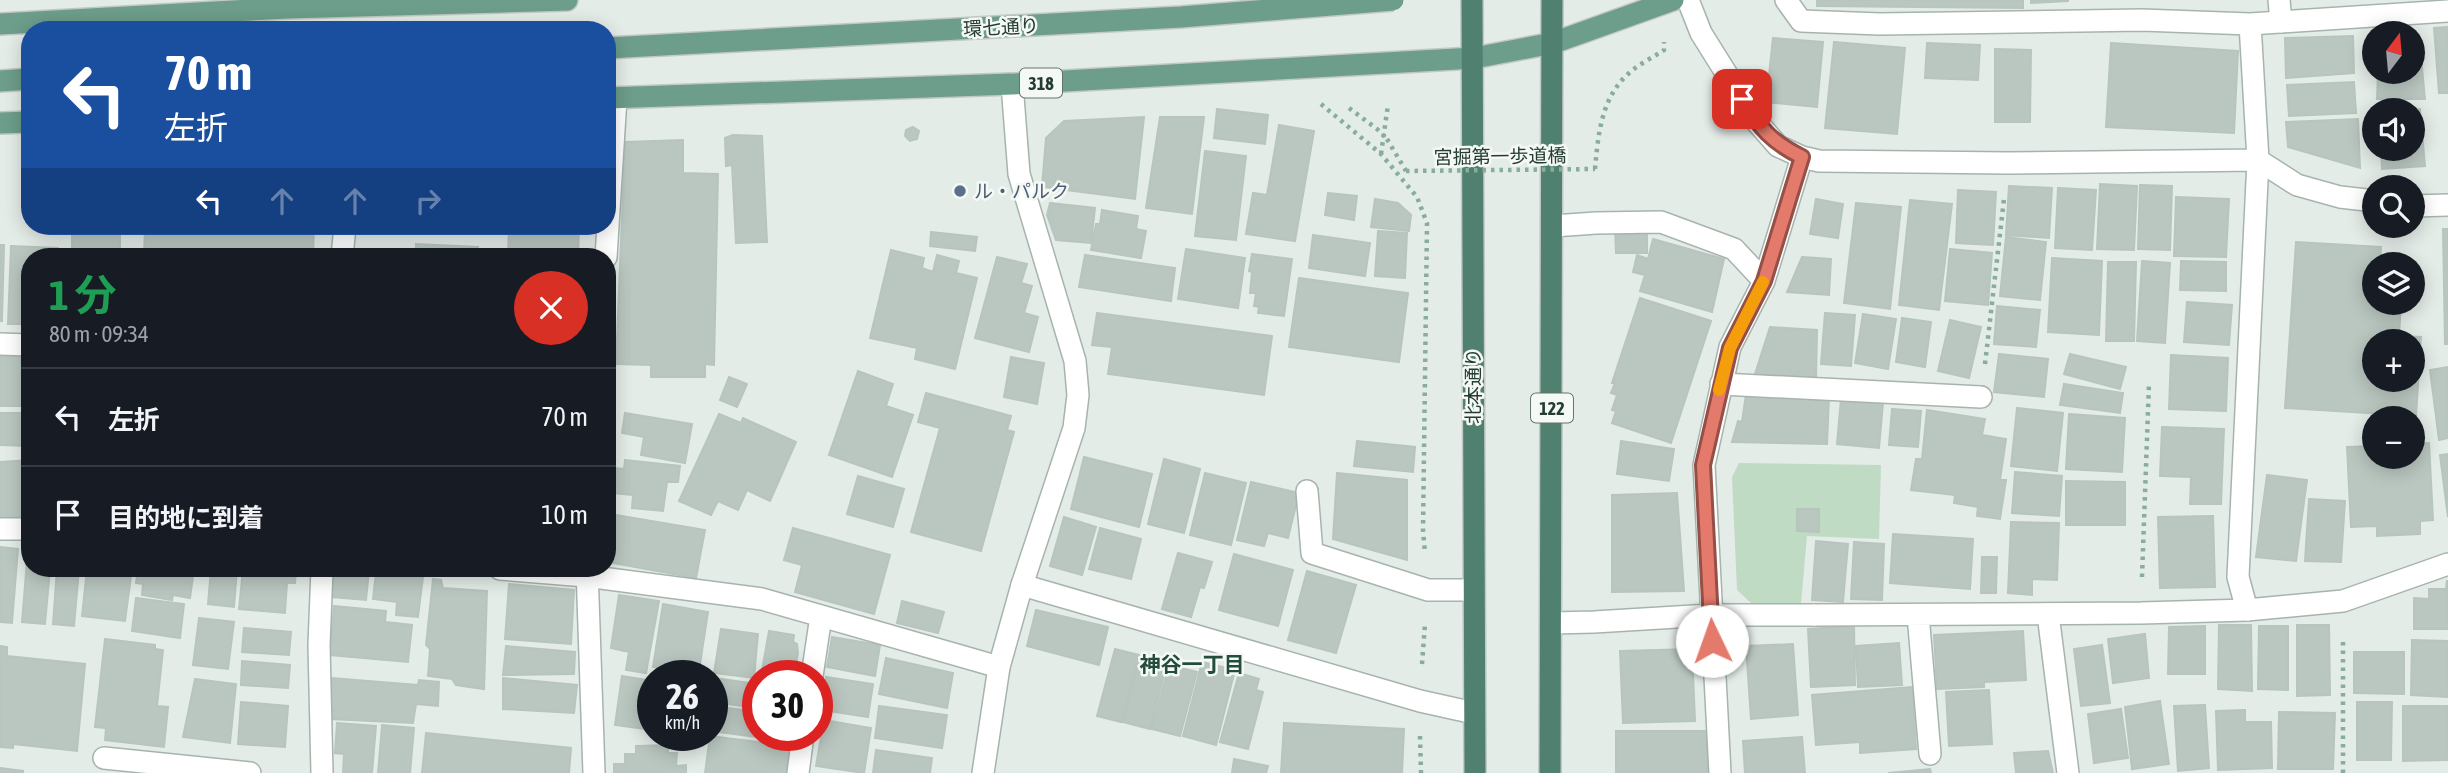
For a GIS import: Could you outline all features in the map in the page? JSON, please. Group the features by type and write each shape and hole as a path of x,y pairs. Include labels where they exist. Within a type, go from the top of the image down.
{"highway":[{"name":"北本通り","path":"1472,0 1475,773"},
{"name":"122","path":"1550,773 1552,0"}],"main road":[{"path":"54,21 287,8 567,0"},
{"name":"環七通り","path":"616,48 1181,17 1393,0"},
{"name":"318","path":"616,98 1012,84 1474,58 1553,43 1673,0"},
{"path":"0,24 21,23"},
{"path":"0,81 21,80"},
{"path":"0,123 21,122"}],"street":[{"path":"1688,0 1701,33 1756,121 1778,146 1802,157 1819,161 2008,163 2258,160 2297,185 2340,197 2362,200"},
{"path":"1786,0 1801,21 1880,24 2142,20 2250,24 2437,8"},
{"path":"2279,0 2281,22"},
{"path":"2247,610 2238,577 2258,160 2250,24"},
{"path":"983,773 999,667 1022,585 1074,428 1079,395 1075,361 1018,174 1012,84"},
{"path":"1720,773 1703,465 1730,348 1764,281 1802,157"},
{"path":"2425,206 2448,205"},
{"path":"1553,226 1661,222 1734,249 1764,281"},
{"path":"0,344 21,345"},
{"path":"1721,384 1981,397"},
{"path":"1307,491 1312,553 1428,590 1473,590"},
{"path":"0,529 21,529"},
{"path":"1552,622 1710,615 2049,614 2247,610 2343,601 2448,564"},
{"path":"322,577 319,645 322,773"},
{"path":"586,577 594,773"},
{"path":"613,577 762,599 999,667"},
{"path":"1022,585 1420,701 1474,713"},
{"path":"2049,614 2068,773"},
{"path":"1918,615 1930,754"},
{"path":"814,660 821,616"},
{"path":"798,773 801,751"},
{"path":"104,758 250,773"}],"path":[{"name":"宮掘第一歩道橋","path":"1349,108 1387,139 1406,171 1595,169 1598,134 1604,112 1614,93 1627,75 1664,50"},
{"path":"1312,97 1381,154 1416,197 1427,223 1423,530 1428,590 1420,701 1421,773"},
{"path":"1381,154 1388,105"},
{"path":"1981,397 2008,163"},
{"path":"2141,613 2149,383"},
{"path":"2343,601 2343,773"}],"green space":[{"path":"1739,463 1881,465 1879,539 1807,536 1801,604 1751,603 1737,590 1732,477"}],"building":[{"path":"1817,0 2023,0 2023,8 1817,6"},
{"path":"2031,0 2068,0 2068,1 2031,3"},
{"path":"2448,27 2448,93 2439,93 2434,28"},
{"path":"2353,36 2354,73 2286,78 2285,38"},
{"path":"1773,38 1823,42 1817,107 1766,102"},
{"path":"1834,42 1905,48 1897,134 1825,128"},
{"path":"1927,43 1980,45 1978,80 1925,78"},
{"path":"2111,43 2238,51 2234,133 2106,127"},
{"path":"1995,49 2031,50 2030,122 1995,122"},
{"path":"2354,82 2356,113 2289,116 2287,85"},
{"path":"2378,84 2424,84 2425,98 2377,98"},
{"path":"1217,109 1268,115 1265,144 1214,138"},
{"path":"1144,117 1135,199 1042,187 1046,138 1064,121"},
{"path":"1160,117 1204,117 1192,214 1146,208"},
{"path":"2358,119 2360,168 2288,147 2286,122"},
{"path":"1279,125 1314,131 1295,241 1246,234 1253,193 1267,195"},
{"path":"913,127 919,131 917,139 910,141 905,136 906,130"},
{"path":"733,135 762,136 767,242 736,243 732,165 726,166 725,138"},
{"path":"683,140 683,173 718,174 714,365 705,364 705,377 651,377 651,365 616,364 625,142"},
{"path":"1205,151 1246,156 1236,240 1195,236"},
{"path":"2382,161 2425,161 2425,166 2382,169"},
{"path":"2100,184 2137,186 2134,250 2097,249"},
{"path":"2140,185 2172,186 2170,250 2138,249"},
{"path":"2009,186 2052,188 2049,238 2006,235"},
{"path":"2058,188 2096,190 2092,250 2055,248"},
{"path":"1958,190 1996,192 1993,245 1956,243"},
{"path":"1328,193 1357,196 1354,220 1325,215"},
{"path":"2176,197 2229,199 2226,257 2174,256"},
{"path":"1375,199 1398,203 1411,215 1409,231 1371,227"},
{"path":"1816,199 1843,204 1838,238 1810,234"},
{"path":"1910,200 1952,204 1939,310 1899,305"},
{"path":"1050,203 1095,208 1091,243 1056,240 1047,215"},
{"path":"1856,203 1901,207 1890,309 1844,303"},
{"path":"1102,210 1138,216 1136,229 1146,231 1141,258 1091,250"},
{"path":"1647,227 1647,253 1616,253 1615,228"},
{"path":"2443,229 2448,229 2448,344 2445,344"},
{"path":"1378,231 1407,233 1405,278 1375,276"},
{"path":"931,232 977,237 975,251 930,246"},
{"path":"72,235 120,235 120,248 72,248"},
{"path":"145,235 314,235 313,248 144,248"},
{"path":"509,235 579,235 578,248 508,248"},
{"path":"1313,235 1370,243 1365,276 1309,268"},
{"path":"2006,237 2046,242 2040,300 2000,296"},
{"path":"1653,239 1724,259 1712,312 1640,291 1645,275 1633,272 1637,255 1648,259"},
{"path":"2296,242 2381,247 2381,252 2362,252 2362,315 2400,315 2399,329 2362,329 2362,392 2418,392 2417,406 2362,406 2362,413 2285,408"},
{"path":"416,244 478,247 478,248 416,248"},
{"path":"0,245 4,245 2,321 0,321"},
{"path":"11,246 58,248 21,248 21,324 8,324"},
{"path":"1186,249 1245,258 1238,308 1178,299"},
{"path":"1950,249 1992,253 1988,305 1945,301"},
{"path":"891,250 924,258 922,268 933,272 937,255 959,261 956,273 977,278 955,369 915,359 917,348 870,338"},
{"path":"1252,254 1292,259 1284,316 1258,313 1259,307 1254,306 1256,293 1250,293 1252,272 1249,271"},
{"path":"1085,255 1175,268 1171,301 1079,287"},
{"path":"997,257 1027,264 1021,283 1032,286 1024,313 1038,317 1029,352 975,338"},
{"path":"1802,257 1831,259 1829,295 1787,292"},
{"path":"2052,258 2102,261 2099,335 2048,332"},
{"path":"2142,261 2170,263 2165,343 2137,341"},
{"path":"2181,261 2226,262 2226,291 2180,290"},
{"path":"2108,262 2136,262 2134,341 2106,341"},
{"path":"1299,278 1408,293 1399,362 1289,347"},
{"path":"1640,298 1711,321 1671,443 1612,423 1616,411 1612,410 1617,395 1611,393 1615,383 1612,383"},
{"path":"2187,302 2232,305 2229,345 2184,342"},
{"path":"1997,306 2040,310 2036,347 1994,344"},
{"path":"1097,313 1272,336 1264,395 1108,374 1112,347 1092,345"},
{"path":"1825,313 1855,315 1851,366 1821,364"},
{"path":"1863,314 1896,319 1888,369 1855,363"},
{"path":"1902,318 1931,322 1925,367 1896,362"},
{"path":"1950,320 1981,327 1969,378 1938,371"},
{"path":"1770,327 1817,330 1816,379 1755,374"},
{"path":"1999,354 2048,359 2044,397 1994,392"},
{"path":"2070,354 2126,367 2120,389 2064,374"},
{"path":"2171,355 2228,358 2226,411 2169,409"},
{"path":"21,356 21,406 0,406 0,357"},
{"path":"1011,357 1044,363 1037,404 1004,397"},
{"path":"2448,367 2448,438 2439,440 2430,370"},
{"path":"858,371 893,384 886,406 913,415 892,477 829,455"},
{"path":"729,377 747,384 737,407 720,400"},
{"path":"2064,384 2123,393 2120,413 2060,405"},
{"path":"926,393 1011,416 1007,430 1014,432 981,551 911,532 940,428 918,422"},
{"path":"1746,394 1829,397 1827,444 1732,442 1738,421 1742,422"},
{"path":"1841,399 1883,403 1879,448 1837,444"},
{"path":"2017,408 2063,413 2057,471 2011,466"},
{"path":"1892,409 1921,411 1918,447 1889,445"},
{"path":"1927,410 1985,419 1982,435 2006,439 2000,480 2006,480 2000,519 1977,516 1978,507 1954,503 1955,495 1911,490 1916,459 1922,459"},
{"path":"0,413 21,413 21,446 0,445"},
{"path":"625,413 692,424 685,463 641,455 644,437 622,433"},
{"path":"719,414 741,423 743,418 796,442 770,501 747,490 738,510 718,501 711,515 679,501"},
{"path":"2069,414 2125,418 2122,472 2066,469"},
{"path":"2162,427 2224,429 2221,504 2190,504 2191,477 2160,476"},
{"path":"1357,441 1415,447 1413,472 1354,466"},
{"path":"1621,441 1674,449 1669,481 1617,474"},
{"path":"2425,443 2429,443 2433,520 2420,521 2420,534 2377,536 2377,526 2351,527 2347,447 2362,446 2362,469 2425,469"},
{"path":"2448,454 2448,517 2440,455"},
{"path":"1084,457 1152,474 1139,527 1071,509"},
{"path":"1164,459 1200,469 1184,533 1148,524"},
{"path":"625,460 680,466 678,482 667,482 663,511 632,508 633,495 616,493 616,468 624,469"},
{"path":"21,461 21,526 0,525 0,462"},
{"path":"2015,472 2062,476 2059,516 2012,513"},
{"path":"1205,473 1246,483 1231,545 1190,535"},
{"path":"1337,473 1407,480 1407,560 1333,539"},
{"path":"2267,475 2307,480 2296,561 2256,557"},
{"path":"858,476 904,489 893,527 847,514"},
{"path":"2066,481 2125,482 2125,525 2066,525"},
{"path":"1251,482 1299,493 1288,538 1268,533 1264,546 1237,540"},
{"path":"1677,493 1684,591 1612,592 1612,495"},
{"path":"2309,499 2345,501 2341,562 2305,561"},
{"path":"1797,509 1819,509 1819,532 1797,531"},
{"path":"616,515 705,530 696,578 616,564"},
{"path":"2213,516 2215,587 2160,588 2158,517"},
{"path":"1064,517 1096,527 1082,575 1050,566"},
{"path":"2011,522 2059,523 2057,580 2032,579 2032,595 2008,593"},
{"path":"793,528 890,555 874,614 795,592 802,565 784,560"},
{"path":"1100,528 1141,539 1131,579 1089,569"},
{"path":"1893,534 1973,539 1970,589 1890,583"},
{"path":"1816,541 1848,544 1843,602 1812,600"},
{"path":"1854,542 1884,544 1882,600 1851,599"},
{"path":"0,547 18,549 12,623 0,622"},
{"path":"1178,553 1212,562 1204,588 1200,587 1191,617 1162,609"},
{"path":"1234,554 1293,570 1278,626 1219,610"},
{"path":"1982,557 1997,557 1996,593 1981,593"},
{"path":"1307,571 1356,585 1336,653 1288,640"},
{"path":"26,577 49,577 45,624 22,622"},
{"path":"56,577 78,577 74,626 53,624"},
{"path":"86,577 131,577 125,621 82,616"},
{"path":"137,577 193,577 190,598 173,595 172,600 142,595 143,584 136,583"},
{"path":"210,577 236,577 234,607 208,604"},
{"path":"242,577 295,577 295,583 287,583 285,613 239,609"},
{"path":"333,577 368,577 366,600 332,597"},
{"path":"375,577 423,577 418,617 396,615 397,602 373,599"},
{"path":"433,579 441,580 443,588 487,591 484,689 456,685 452,679 428,676 430,649 426,645"},
{"path":"2447,580 2448,629 2414,629 2414,598 2429,599 2429,589 2446,589"},
{"path":"509,584 574,590 571,644 505,639"},
{"path":"619,595 659,601 648,660 637,660 637,672 626,670 629,652 611,648"},
{"path":"136,598 184,604 180,638 132,631"},
{"path":"902,601 944,612 938,633 897,623"},
{"path":"663,604 708,612 701,660 654,660"},
{"path":"334,606 386,611 385,622 412,625 408,662 330,655"},
{"path":"1036,610 1108,627 1099,665 1027,646"},
{"path":"199,618 234,622 228,669 193,665"},
{"path":"2219,625 2251,625 2252,691 2218,689"},
{"path":"2297,625 2329,625 2330,695 2297,696"},
{"path":"1854,626 1855,685 1811,687 1808,629"},
{"path":"2205,626 2205,674 2168,674 2169,627"},
{"path":"2259,626 2288,626 2288,690 2258,689"},
{"path":"244,628 291,632 289,655 242,652"},
{"path":"721,629 758,634 756,660 742,660 742,676 728,675 728,660 716,660"},
{"path":"769,631 794,635 797,660 764,660"},
{"path":"2023,631 2026,680 1984,682 1984,687 1937,689 1934,635"},
{"path":"2145,634 2149,678 2113,683 2108,639"},
{"path":"832,637 880,645 875,676 833,668 833,660 828,660"},
{"path":"105,639 155,645 155,649 163,650 157,706 168,707 164,747 105,740 106,728 95,727"},
{"path":"2412,640 2448,641 2448,697 2411,695"},
{"path":"1899,643 1902,685 1858,687 1856,646"},
{"path":"1793,644 1798,715 1751,719 1746,646"},
{"path":"2102,645 2110,703 2081,706 2074,649"},
{"path":"0,646 7,647 7,656 85,664 77,751 13,744 13,748 0,747"},
{"path":"506,646 575,652 574,674 503,675"},
{"path":"1115,649 1139,655 1121,722 1097,716"},
{"path":"1692,649 1695,721 1623,723 1620,651"},
{"path":"2354,652 2404,652 2404,694 2354,693"},
{"path":"1140,656 1167,663 1150,729 1123,722"},
{"path":"886,658 953,673 947,708 879,694"},
{"path":"242,661 290,665 288,688 241,685"},
{"path":"1202,662 1235,670 1216,745 1183,736"},
{"path":"1169,665 1197,672 1180,736 1152,729"},
{"path":"1239,673 1259,679 1256,690 1263,692 1248,749 1220,742"},
{"path":"622,676 637,678 637,728 615,725"},
{"path":"331,678 418,685 419,680 439,682 438,706 416,704 413,723 329,719"},
{"path":"503,678 577,685 574,713 503,709"},
{"path":"833,678 873,684 868,717 833,712"},
{"path":"195,679 236,684 230,743 183,737"},
{"path":"728,680 742,682 742,706 728,704"},
{"path":"1912,687 1916,749 1860,753 1860,742 1816,745 1812,695"},
{"path":"1989,690 1992,744 1949,746 1946,692"},
{"path":"2160,701 2169,764 2132,769 2125,707"},
{"path":"241,702 288,706 285,747 238,744"},
{"path":"2357,702 2392,702 2391,760 2357,760"},
{"path":"2205,705 2209,768 2178,771 2174,706"},
{"path":"879,706 947,715 942,748 875,738"},
{"path":"2403,706 2447,706 2448,760 2403,761"},
{"path":"728,708 742,710 742,735 728,733"},
{"path":"2121,709 2128,758 2094,763 2088,714"},
{"path":"2245,710 2245,722 2271,722 2272,768 2218,770 2216,711"},
{"path":"2279,712 2335,713 2333,769 2278,769"},
{"path":"833,722 871,728 864,773 816,766 819,751 833,751"},
{"path":"337,723 376,726 372,773 343,773 344,754 335,753"},
{"path":"1284,723 1404,729 1402,773 1281,773"},
{"path":"382,725 414,728 410,773 378,773"},
{"path":"1616,731 1707,731 1707,773 1616,773"},
{"path":"426,733 571,748 569,773 422,773"},
{"path":"1802,737 1805,773 1745,773 1743,741"},
{"path":"728,738 742,740 742,751 789,751 787,773 705,773 708,751 728,751"},
{"path":"636,746 637,751 677,753 676,766 686,765 686,773 614,773 614,764 625,764 625,754 636,754"},
{"path":"876,750 932,758 930,773 873,773"},
{"path":"2048,751 2053,773 2016,773 2014,753"},
{"path":"1234,759 1268,766 1266,773 1232,773"},
{"path":"0,768 23,771 23,773 0,773"},
{"path":"1930,769 1931,773 1888,773"}],"slow traffic":[{"path":"1719,390 1730,348 1763,282"}],"place":[{"name":"ル・パルク","path":"960,191"}],"district":[{"name":"神谷一丁目","path":"1192,664"}],"route":[{"path":"1712,641 1703,465 1730,348 1764,281 1802,157 1778,146 1756,121 1742,99"}]}
